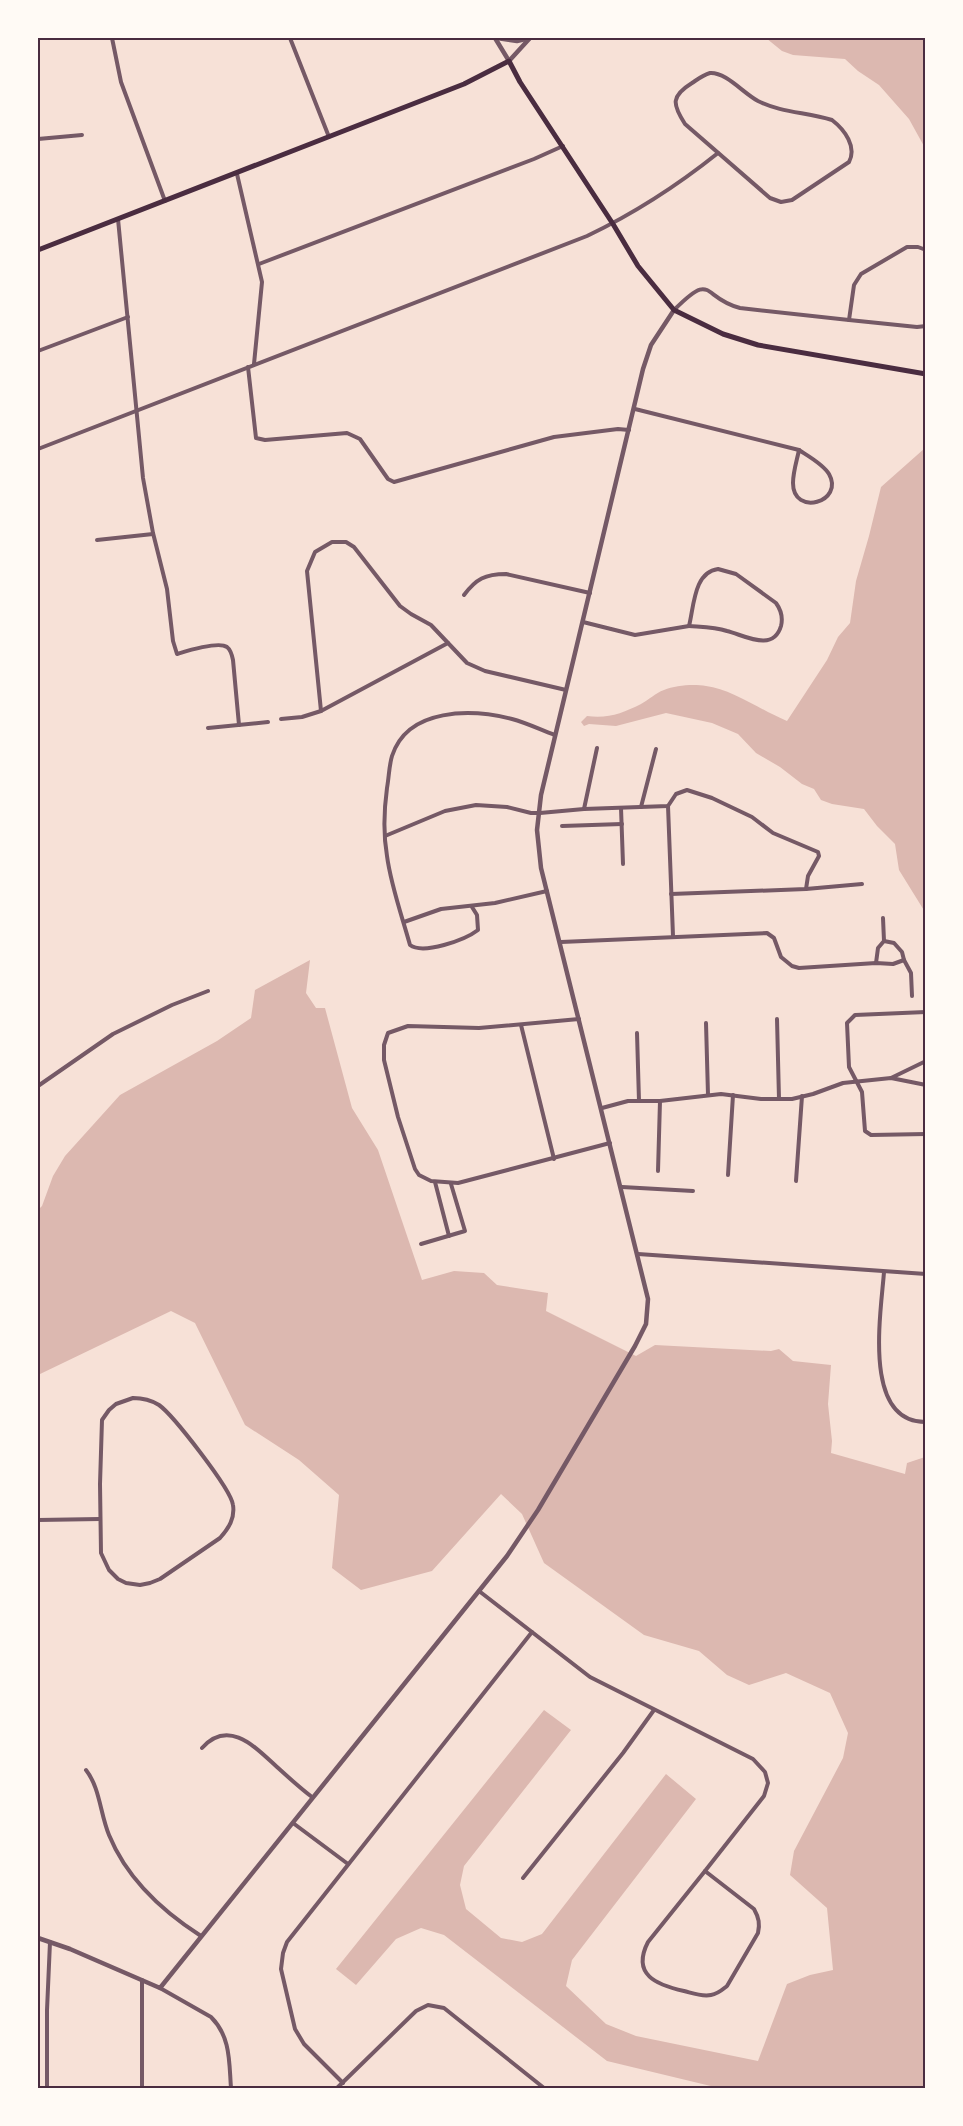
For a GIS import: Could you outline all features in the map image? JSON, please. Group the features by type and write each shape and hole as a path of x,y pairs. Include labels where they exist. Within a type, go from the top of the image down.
{"main road":[{"path":"38,250 464,84 509,61 520,82 638,266 674,310 723,334 758,345 926,374"}],"street":[{"path":"112,38 115,59 125,93 165,201"},
{"path":"291,38 329,137"},
{"path":"496,38 516,41 530,38"},
{"path":"496,38 509,61 530,38"},
{"path":"714,73 723,76 747,94 770,106 832,120 852,148 851,159 844,166 787,202 770,198 718,153 685,124 676,108 675,100 680,90 705,74 714,73"},
{"path":"38,139 82,135"},
{"path":"259,264 563,146"},
{"path":"38,449 587,236 613,224 718,153"},
{"path":"237,174 259,264 262,291 254,365"},
{"path":"118,219 143,478 153,534 164,574 173,642 177,654 207,647 222,645 228,647 233,660 239,725"},
{"path":"849,320 854,285 861,274 907,247 926,250"},
{"path":"160,1988 519,1539 635,1346 646,1323 649,1304 638,1254 548,891 537,830 541,795 555,735 643,369 651,345 674,310 694,291 701,289 740,308 916,327 926,326"},
{"path":"38,351 128,317"},
{"path":"248,368 256,438 265,440 347,433 360,439 388,479 394,482 554,437 618,429 629,430"},
{"path":"634,409 799,450 825,469 831,480 830,491 822,501 806,502 794,489 793,482 799,450"},
{"path":"97,540 153,534"},
{"path":"321,711 307,571 312,555 324,545 336,541 352,546 400,606 431,625 467,663 478,669 566,690"},
{"path":"583,622 635,635 689,626 726,630 761,641 774,637 782,619 776,603 736,574 718,570 710,571 700,580 689,626"},
{"path":"464,595 473,583 495,574 506,574 590,594"},
{"path":"281,719 302,717 321,711 448,643"},
{"path":"472,907 477,915 478,930 472,935 446,945 420,949 411,947 389,868 385,836 384,810 391,758 399,742 419,724 447,715 490,715 524,723 555,735"},
{"path":"208,728 268,722"},
{"path":"584,809 597,748"},
{"path":"641,807 656,749"},
{"path":"673,936 668,806 676,794 687,790 732,806 752,817 773,833 816,850 819,856 808,876 806,890"},
{"path":"385,836 445,811 462,807 491,805 540,813 668,806"},
{"path":"621,808 623,864"},
{"path":"562,826 622,824"},
{"path":"671,894 806,890 862,884"},
{"path":"404,922 441,909 457,906 472,907 548,891"},
{"path":"876,963 878,948 884,941 883,918"},
{"path":"561,942 767,933 774,938 781,957 792,966 799,968 893,964 904,960"},
{"path":"884,941 894,943 900,948 911,973 912,996"},
{"path":"38,1086 113,1034 172,1005 208,991"},
{"path":"926,1012 852,1016 847,1023 849,1067 862,1092 863,1127 868,1134 926,1134"},
{"path":"580,1019 479,1028 408,1026 388,1033 384,1045 384,1060 416,1169 425,1179 451,1184 611,1143"},
{"path":"777,1019 779,1099"},
{"path":"706,1023 708,1095"},
{"path":"521,1025 554,1159"},
{"path":"637,1033 639,1101"},
{"path":"891,1078 926,1061"},
{"path":"602,1108 628,1101 660,1101 708,1095 779,1099 802,1096 843,1083 891,1078 926,1085"},
{"path":"728,1176 733,1095"},
{"path":"796,1181 802,1096"},
{"path":"658,1171 660,1101"},
{"path":"435,1182 449,1236"},
{"path":"421,1244 465,1231 451,1184"},
{"path":"622,1187 693,1191"},
{"path":"638,1254 926,1274"},
{"path":"884,1272 880,1345 885,1394 902,1417 910,1421 926,1422"},
{"path":"133,1398 152,1401 166,1411 221,1479 231,1496 233,1505 232,1520 220,1538 156,1581 140,1585 126,1583 109,1570 101,1553 100,1519 102,1420 116,1404 133,1398"},
{"path":"38,1520 100,1519"},
{"path":"479,1591 590,1677 753,1759 765,1772 768,1783 764,1796 648,1942 645,1949 643,1963 649,1976 662,1986 710,1996 717,1994 727,1986 760,1926 754,1909 705,1871"},
{"path":"343,2083 297,2034 292,2023 281,1969 287,1942 532,1632"},
{"path":"523,1878 623,1753 654,1710"},
{"path":"202,1748 217,1737 226,1735 238,1737 253,1745 312,1797"},
{"path":"86,1770 94,1783 109,1835 129,1872 154,1900 201,1936"},
{"path":"293,1823 348,1864"},
{"path":"38,1938 160,1988 211,2017 218,2023 226,2037 231,2088"},
{"path":"47,2088 50,1941"},
{"path":"142,1980 142,2088"},
{"path":"337,2088 416,2011 428,2005 444,2008 544,2088"}],"shaded area":[{"path":"766,38 925,38 925,148 909,119 879,85 845,59 793,55 782,51"},
{"path":"925,448 925,912 899,870 895,844 864,809 821,800 814,789 802,784 780,767 756,753 738,734 712,723 666,713 616,726 589,724 584,726 581,722 587,716 602,717 622,713 664,690 691,685 726,691 787,721 827,660 838,637 850,623 856,581 881,487"},
{"path":"310,960 306,993 316,1008 325,1008 352,1108 378,1150 422,1280 454,1271 484,1273 497,1285 548,1293 546,1311 636,1356 655,1345 771,1351 779,1349 793,1361 831,1365 828,1404 831,1453 905,1474 907,1463 925,1457 925,2088 719,2088 607,2061 444,1935 421,1928 396,1939 356,1985 336,1969 544,1710 571,1730 464,1866 460,1885 466,1909 501,1938 522,1942 542,1934 666,1774 696,1799 572,1960 566,1986 606,2024 636,2036 758,2061 787,1984 810,1975 833,1970 827,1908 790,1875 794,1851 843,1758 848,1733 830,1693 786,1673 749,1685 727,1675 699,1651 644,1635 544,1563 522,1514 501,1494 432,1571 361,1590 332,1568 339,1495 299,1460 245,1425 195,1323 171,1311 38,1375 38,1210 65,1156 120,1095 217,1041 251,1018 255,990"}]}
